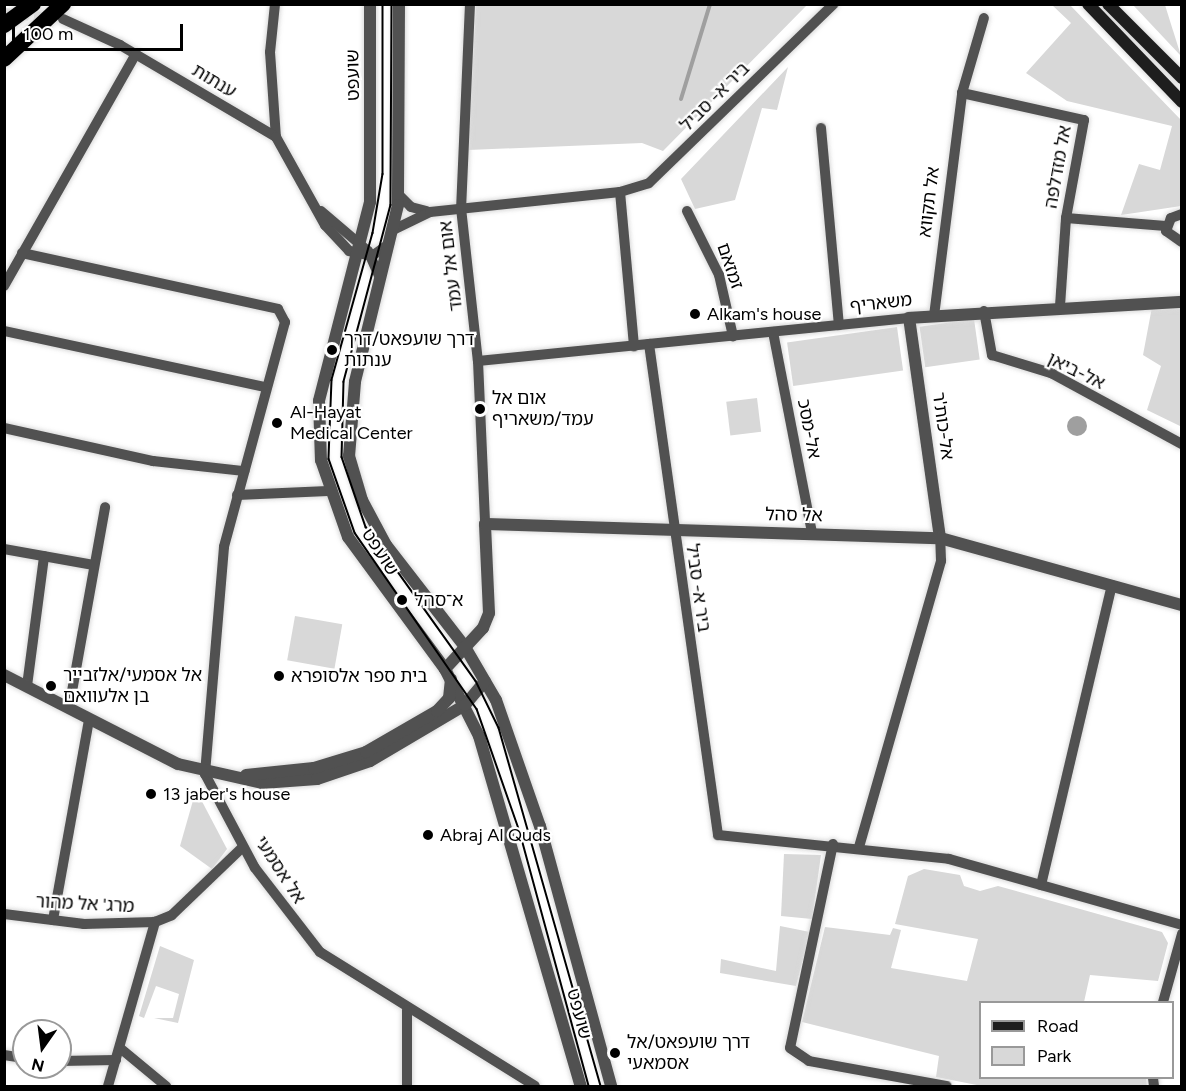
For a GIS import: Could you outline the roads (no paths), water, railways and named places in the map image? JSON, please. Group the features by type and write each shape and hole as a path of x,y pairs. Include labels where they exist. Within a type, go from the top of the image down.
{"highway":[{"path":"4,25 33,4"},
{"path":"4,59 63,12"}],"main road":[{"path":"1088,4 1182,102"},
{"path":"1108,4 1182,78"}],"street":[{"path":"275,4 270,52 276,137"},
{"name":"שועפט","path":"370,4 373,148 361,243 319,401 328,491 362,561 448,674 476,727 512,834 581,1086"},
{"name":"שועפט","path":"399,4 399,195 395,229 351,406 354,478 386,546 465,648 485,681 540,826 610,1086"},
{"name":"אום אל עמד","path":"470,4 461,208 478,362 485,524"},
{"name":"ביר א- סביל","path":"395,229 430,212 620,192 661,175 827,8 834,4"},
{"name":"ענתות","path":"63,12 276,137 337,240 357,256"},
{"name":"אל תקווא","path":"934,316 962,93 984,18"},
{"path":"4,286 136,54"},
{"name":"אל מזדלפה","path":"962,93 1084,120 1066,218 1060,307"},
{"path":"821,128 839,326"},
{"path":"620,192 634,346"},
{"path":"399,195 411,207 430,212"},
{"name":"ענתות","path":"315,206 361,243 372,256 380,282"},
{"name":"זמזאם","path":"687,211 719,275 733,336"},
{"path":"1066,218 1166,226 1182,214"},
{"path":"1166,226 1171,238 1182,242"},
{"path":"357,256 372,256 392,242"},
{"path":"22,253 278,309 285,321 237,495 216,601 205,774"},
{"name":"משאריף","path":"478,362 984,311 1182,302"},
{"name":"אל-ביאן","path":"984,311 993,355 1051,373 1182,444"},
{"name":"אל-כות'ר","path":"909,318 940,538"},
{"path":"4,331 266,387"},
{"name":"אל-מסכ","path":"773,332 812,533"},
{"name":"ביר א- סביל","path":"649,344 718,835 833,844"},
{"path":"4,428 153,461 244,471"},
{"path":"237,495 328,491"},
{"path":"69,708 105,507"},
{"path":"205,774 276,773 345,760 437,711 448,698 448,674 489,613 485,524"},
{"name":"אל סהל","path":"485,524 940,538 1182,605"},
{"path":"859,847 941,561 940,538"},
{"path":"4,549 93,565"},
{"path":"27,686 44,556"},
{"path":"1041,885 1112,585"},
{"path":"4,675 205,774 271,783 331,775 390,752 465,705 485,681"},
{"path":"53,920 89,718"},
{"path":"441,720 460,720 476,727"},
{"name":"אל אסמעי","path":"205,774 243,847 303,936 334,964 535,1086"},
{"path":"947,1086 809,1061 790,1048 833,844 949,859 1182,926"},
{"name":"מרג' אל מהור","path":"4,914 53,920 155,922 172,915 243,847"},
{"path":"108,1086 155,922"},
{"path":"1162,1001 1182,934"},
{"path":"407,1010 407,1086"},
{"path":"120,1048 166,1086"},
{"path":"72,1061 116,1060"}],"waterway":[{"path":"681,99 710,4"}],"tunnel":[{"path":"4,13 52,18"}],"tram line":[{"path":"383,4 383,174 373,233 332,380 329,459 355,533 477,709 520,832 589,1086"},
{"path":"392,4 391,205 344,382 342,457 366,527 476,681 499,728 601,1086"}],"place":[{"name":"Alkam's house","path":"695,314"},
{"name":"דרך שועפאט/דרך ענתות","path":"332,350"},
{"name":"אום אל עמד/משאריף","path":"480,409"},
{"name":"Al-Hayat Medical Center","path":"277,423"},
{"name":"א־סהל","path":"402,600"},
{"name":"בית ספר אלסופרא","path":"279,676"},
{"name":"אל אסמעי/אלזבייר בן אלעוואם","path":"51,686"},
{"name":"13 jaber's house","path":"151,794"},
{"name":"Abraj Al Quds","path":"428,835"},
{"name":"דרך שועפאט/אל אסמאעי","path":"615,1053"}]}
